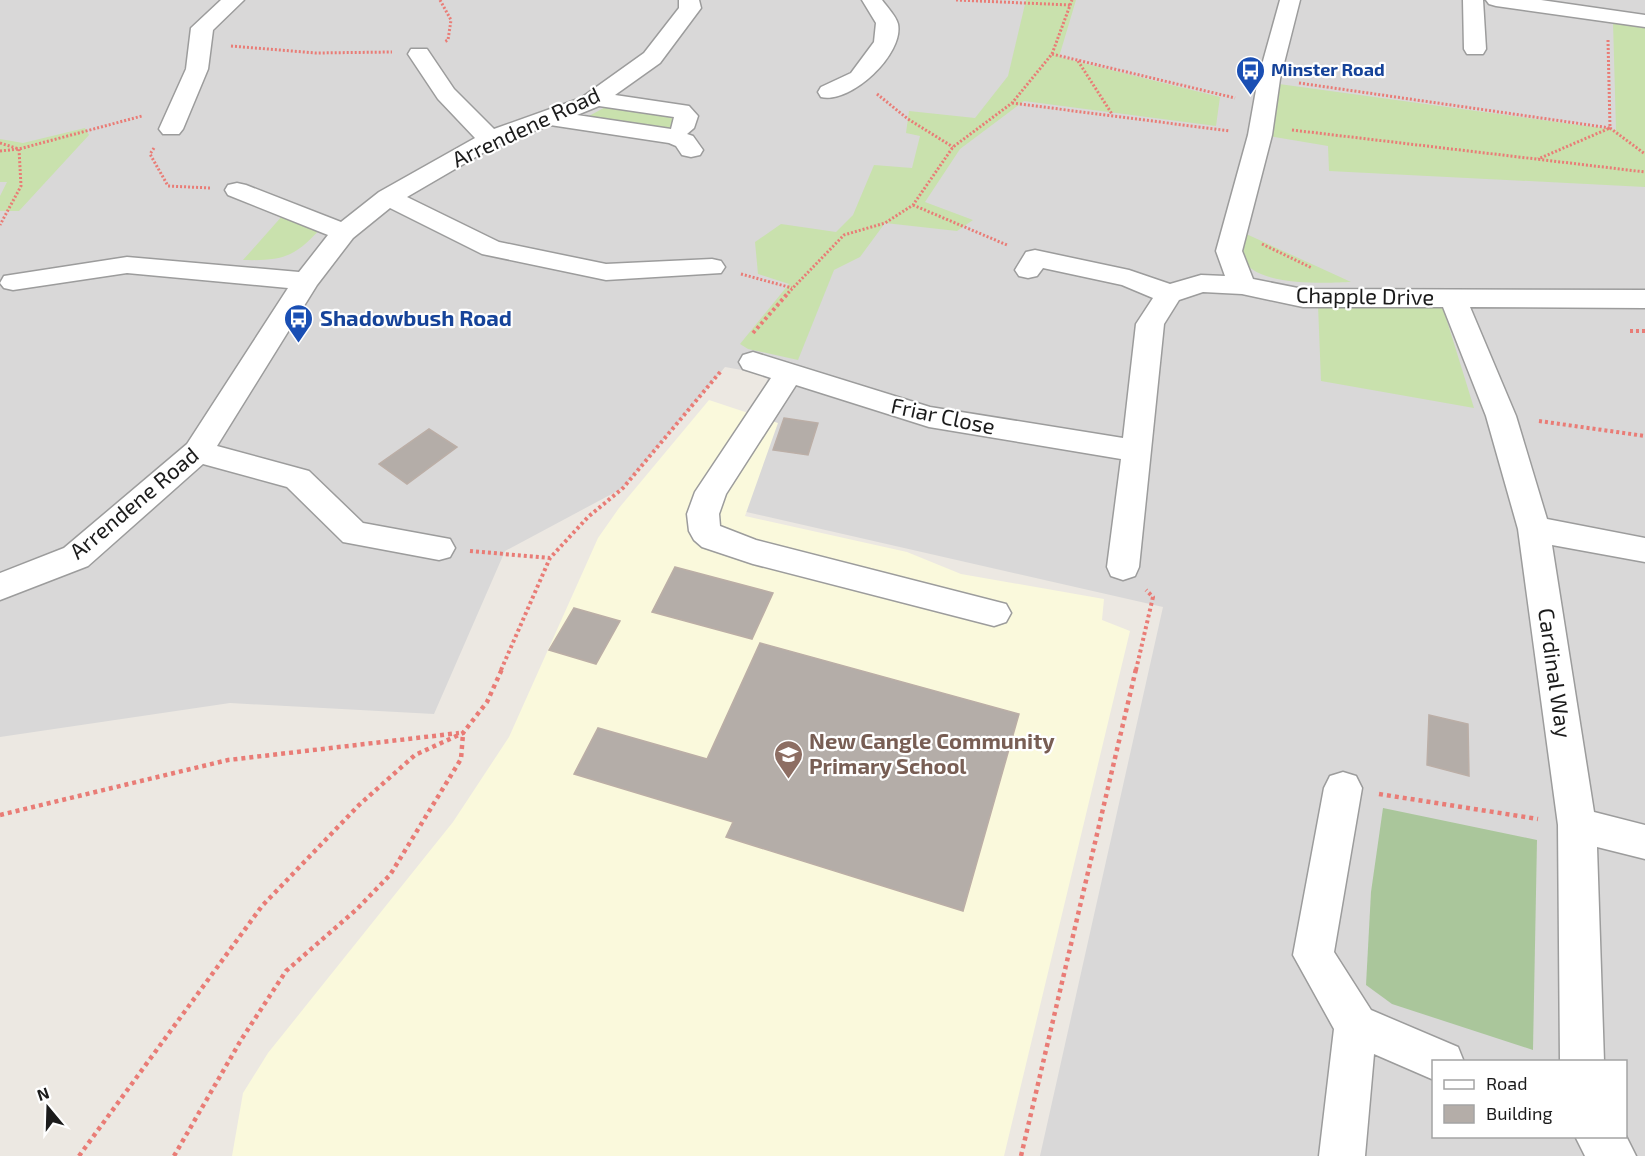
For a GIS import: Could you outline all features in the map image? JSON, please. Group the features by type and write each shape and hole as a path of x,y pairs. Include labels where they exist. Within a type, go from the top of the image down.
{"street":[{"path":"165,135 193,79 202,28 234,0"},
{"name":"Arrendene Road","path":"0,587 76,557 198,452 306,282 344,232 388,197 490,139 595,99 652,58 690,8 689,0"},
{"path":"829,92 859,78 885,42 887,23 872,0"},
{"path":"1242,285 1229,251 1290,0"},
{"path":"1473,0 1475,49"},
{"path":"1496,0 1645,21"},
{"path":"419,54 446,94 490,139"},
{"path":"548,118 674,137 685,141 687,139 686,116 681,111 595,99"},
{"path":"237,190 344,232"},
{"path":"388,197 491,248 606,272 712,267"},
{"path":"1031,264 1128,278 1169,294 1150,324 1124,567"},
{"path":"4,281 126,265 306,282"},
{"name":"Chapple Drive","path":"1169,294 1201,283 1242,285 1303,298 1645,299"},
{"name":"Cardinal Way","path":"1454,298 1501,416 1534,529 1577,825 1582,1060"},
{"name":"Friar Close","path":"753,362 928,417 1137,451"},
{"path":"789,373 711,492 703,513 705,531 712,538 753,552 993,613"},
{"path":"198,452 298,479 354,533 439,548"},
{"path":"1534,529 1645,550"},
{"path":"1343,788 1313,955 1356,1025 1438,1060"},
{"path":"1577,825 1645,842"},
{"path":"1342,1156 1356,1025"},
{"path":"1598,1138 1613,1156"}],"path":[{"path":"200,44 316,53 375,51 419,54 448,40 451,20 440,0"},
{"path":"956,0 1070,5"},
{"path":"1031,264 913,205 952,147 1012,103 1052,54 1072,0"},
{"path":"1607,15 1610,128"},
{"path":"1052,54 1077,60 1262,122"},
{"path":"1077,60 1112,114"},
{"path":"859,78 908,119 952,147"},
{"path":"0,151 19,149 147,115 193,79"},
{"path":"1269,79 1610,128 1645,154"},
{"path":"1012,103 1112,114 1262,122 1645,172"},
{"path":"1538,159 1610,128"},
{"path":"165,135 150,154 168,186 237,190"},
{"path":"0,143 19,149"},
{"path":"0,225 21,186 19,149"},
{"path":"1235,231 1375,298"},
{"path":"712,267 792,288"},
{"path":"1501,416 1645,436"},
{"path":"79,1156 262,906 359,805 415,755 463,733 487,702 550,558 588,518 623,488"},
{"path":"439,548 550,558"},
{"path":"1021,1156 1153,597 1124,567"},
{"path":"0,815 228,760 463,733"},
{"path":"174,1156 240,1040 286,970 357,909 390,875 461,759 463,733"},
{"path":"1343,788 1577,825"}],"shaded area":[{"path":"0,0 1645,0 1645,1156 1040,1156 1163,607 720,506 769,375 725,367 623,488 505,551 434,714 230,703 0,737"},
{"name":"New Cangle Community Primary School","path":"709,400 778,423 745,516 907,552 961,574 1104,599 1102,620 1130,631 1004,1156 232,1156 243,1093 268,1053 453,822 509,737 598,538 619,508"}],"green space":[{"path":"1026,0 1076,0 1059,57 1220,97 1216,126 1024,101 960,149 925,202 973,220 957,231 885,223 860,257 834,270 798,360 748,349 740,344 789,284 758,274 755,242 781,224 836,232 853,215 874,165 912,168 920,136 906,133 909,111 975,118 1008,76"},
{"path":"1613,22 1645,28 1645,187 1329,171 1328,146 1269,136 1279,84 1616,130"},
{"path":"609,105 673,113 679,118 673,135 580,121"},
{"path":"85,128 89,135 19,211 0,211 0,196 7,182 0,182 0,139 23,143"},
{"path":"283,215 321,228 312,238 287,255 268,260 243,260"},
{"path":"1244,233 1351,282 1288,281 1256,272 1246,263 1241,251"},
{"path":"1318,305 1443,308 1474,408 1321,381"},
{"path":"1383,808 1537,840 1533,1050 1392,1004 1366,985 1371,892"}],"building":[{"path":"784,418 818,423 808,455 773,450"},
{"path":"429,429 457,447 407,484 379,464"},
{"path":"675,567 773,593 752,639 652,612"},
{"path":"574,608 620,621 596,664 549,650"},
{"path":"760,643 1019,714 963,911 726,837 733,822 574,774 598,728 707,759"},
{"path":"1429,715 1468,724 1469,776 1427,765"}],"place":[{"name":"Minster Road","path":"1250,96"},
{"name":"Shadowbush Road","path":"299,344"},
{"name":"New Cangle Community Primary School","path":"788,780"}]}
